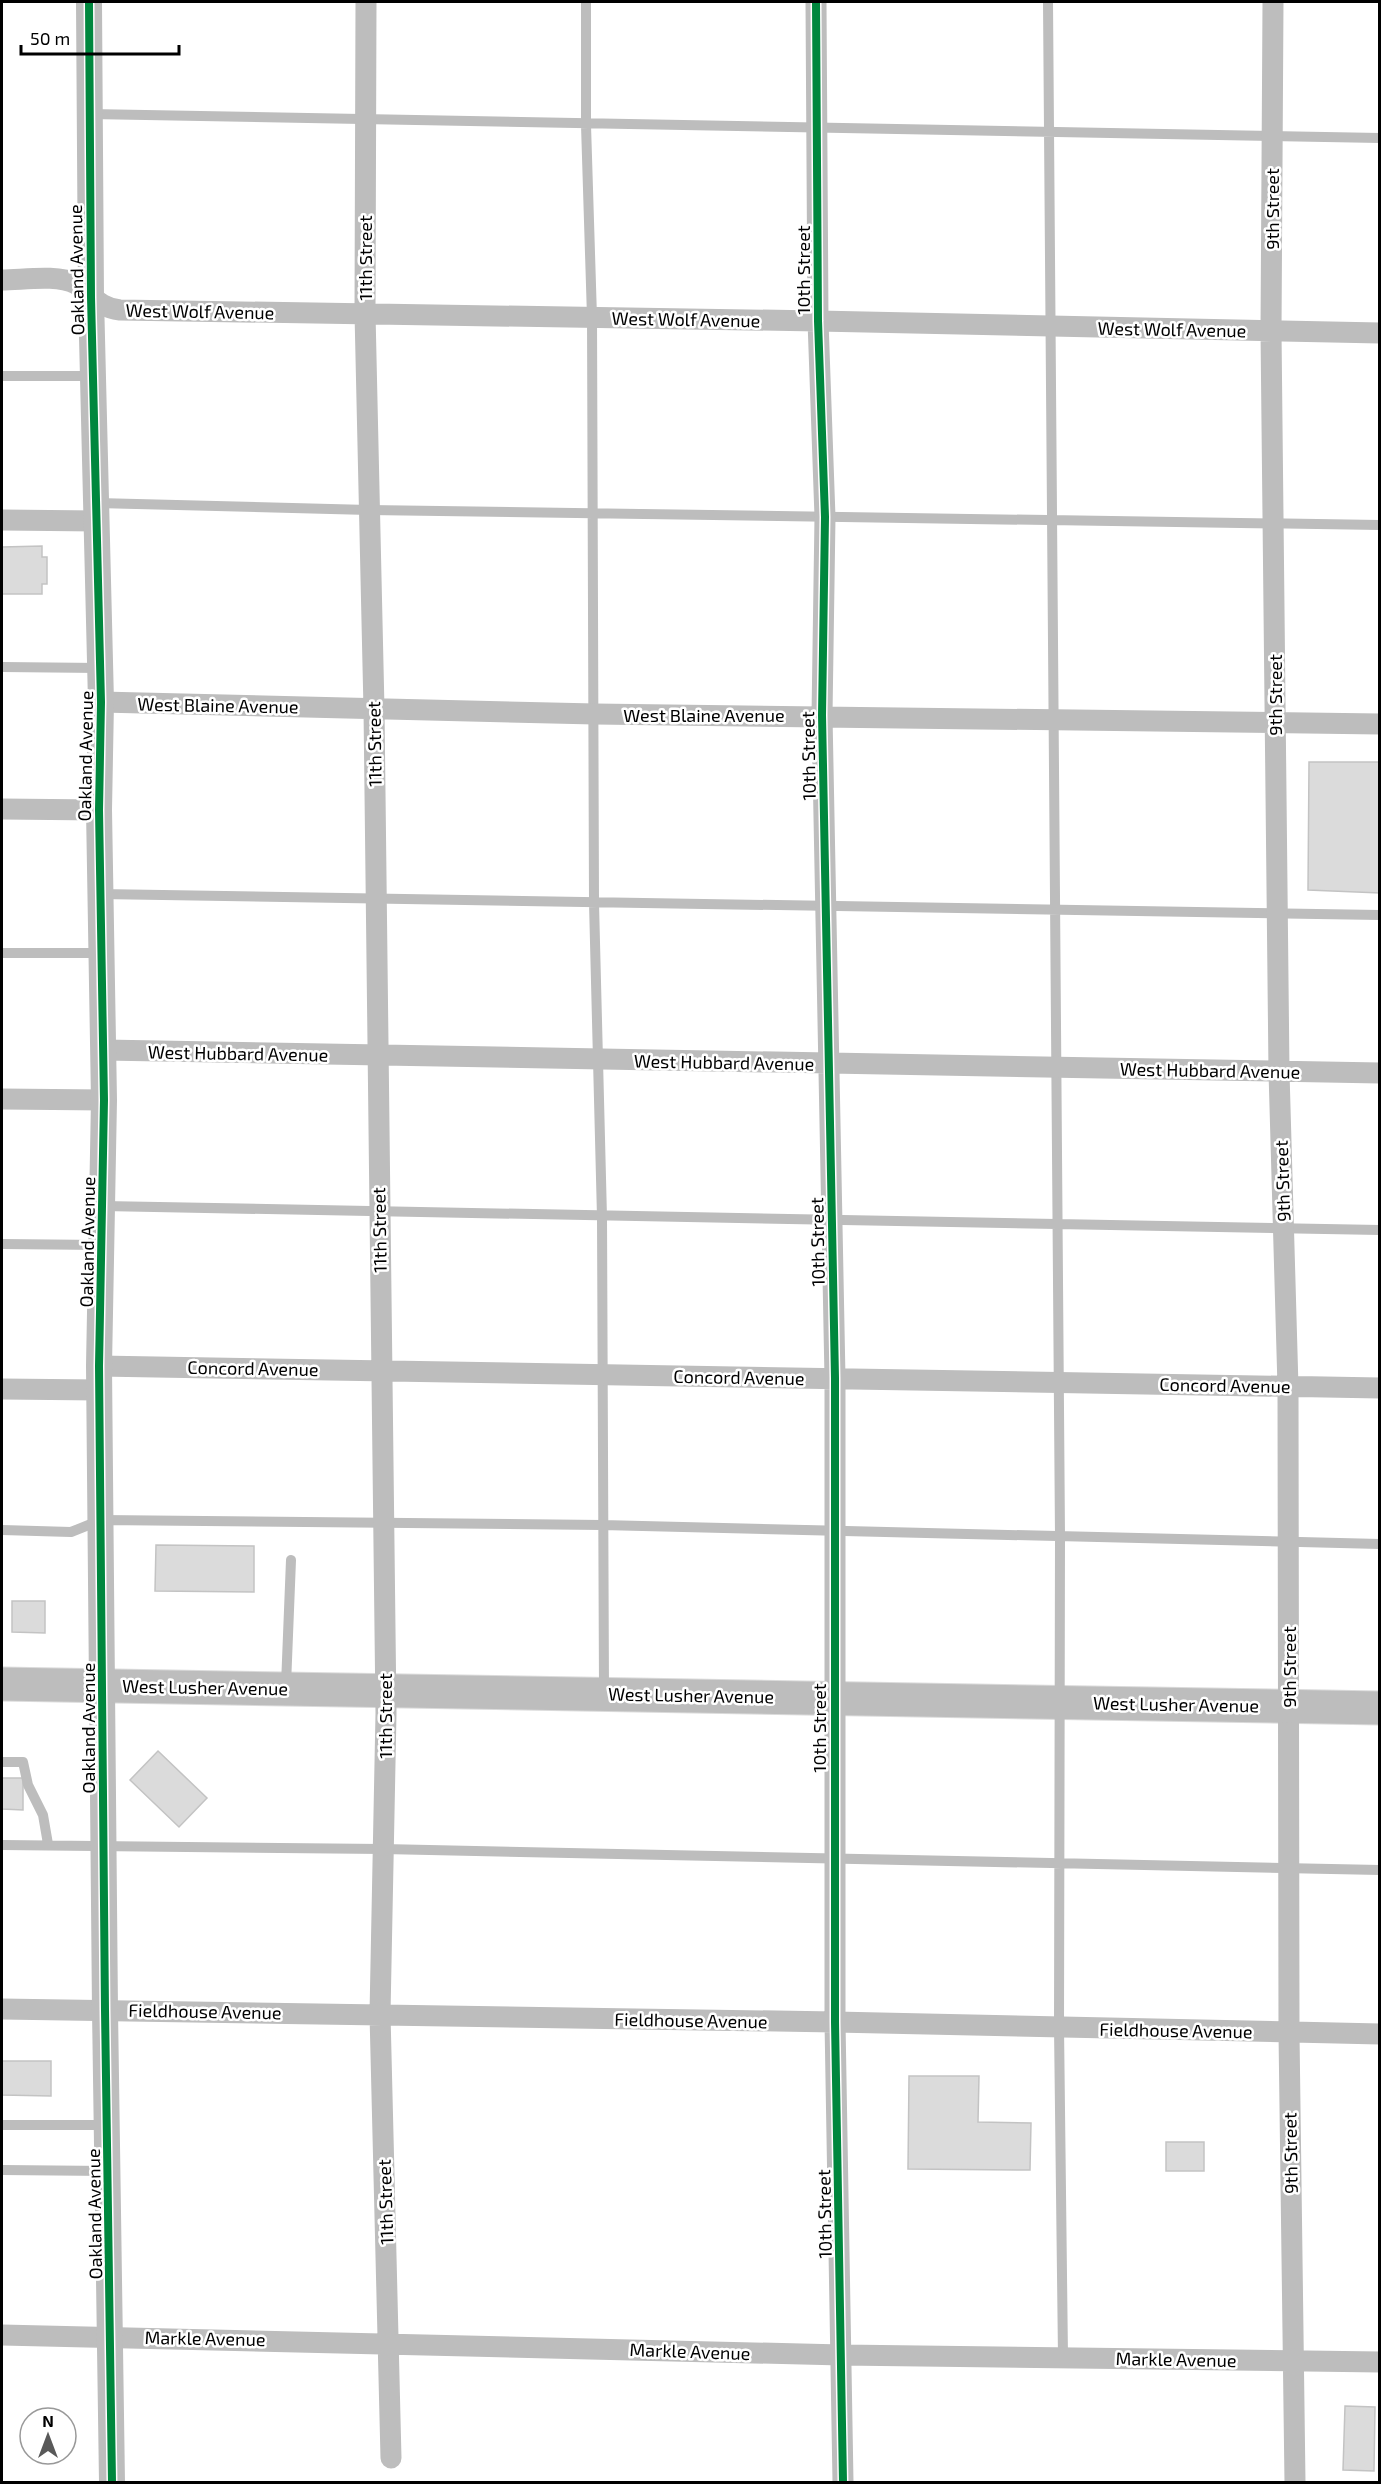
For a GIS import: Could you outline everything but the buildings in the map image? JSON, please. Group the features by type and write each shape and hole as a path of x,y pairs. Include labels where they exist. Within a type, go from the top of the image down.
{"main road":[{"name":"West Lusher Avenue","path":"2,1684 1380,1708"}],"street":[{"name":"Oakland Avenue","path":"89,2 91,297 101,702 99,810 104,1100 99,1378 112,2482"},
{"name":"11th Street","path":"366,2 365,313 374,709 385,1690 380,2014 390,2343 391,2458"},
{"name":"10th Street","path":"816,2 818,321 825,517 822,715 835,1378 835,2022 843,2482"},
{"name":"9th Street","path":"1273,2 1271,331 1275,523 1279,1071 1288,1386 1290,1706 1288,2033 1295,2482"},
{"name":"West Wolf Avenue","path":"2,280 63,280 76,284 107,308 120,310 1380,333"},
{"path":"2,520 96,512"},
{"name":"West Blaine Avenue","path":"101,702 595,714 822,715 1380,724"},
{"path":"2,809 99,810"},
{"name":"West Hubbard Avenue","path":"104,1050 1380,1073"},
{"path":"2,1099 104,1100"},
{"name":"Concord Avenue","path":"2,1389 99,1378 380,1370 1380,1388"},
{"name":"Fieldhouse Avenue","path":"2,2009 835,2022 1380,2034"},
{"name":"Markle Avenue","path":"2,2335 842,2355 1380,2362"}],"lane":[{"path":"586,2 586,125 592,317 594,903 602,1217 604,1694"},
{"path":"1048,2 1058,1223 1059,2027 1063,2357"},
{"path":"90,114 1380,138"},
{"path":"2,376 93,376"},
{"path":"96,512 369,510 1380,525"},
{"path":"2,667 100,668"},
{"path":"100,894 1055,912 1277,912 1380,915"},
{"path":"2,953 102,953"},
{"path":"102,1206 1380,1230"},
{"path":"2,1244 102,1245"},
{"path":"2,1530 70,1532 101,1520 383,1522 834,1530 1380,1544"},
{"path":"286,1688 291,1560"},
{"path":"2,1762 23,1762 28,1785 43,1815 48,1844"},
{"path":"2,1845 383,1849 1289,1870 1380,1870"},
{"path":"2,2125 107,2125"},
{"path":"2,2170 108,2171"}],"cycle path":[{"path":"89,2 91,297 101,702 99,810 104,1100 99,1366 112,2482"},
{"path":"816,2 818,321 825,517 822,715 835,1378 835,2022 843,2482"}]}
